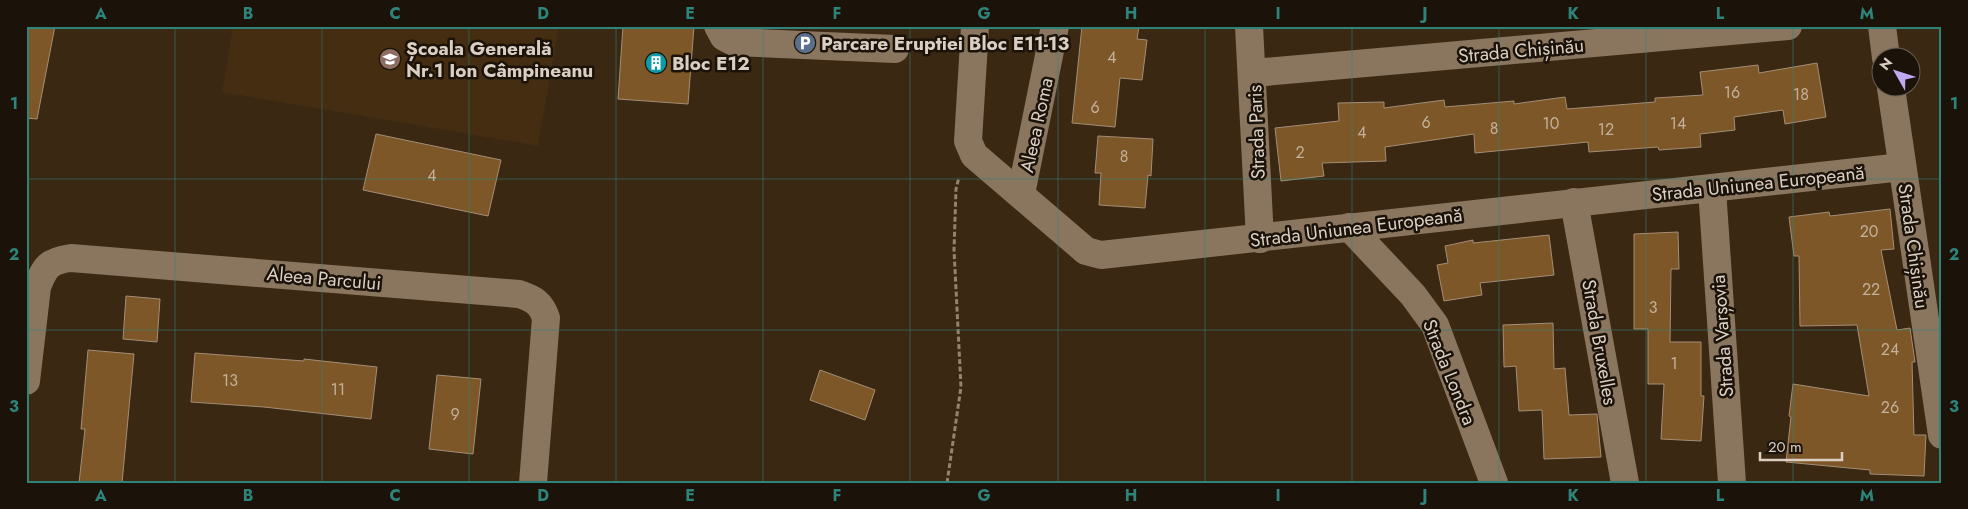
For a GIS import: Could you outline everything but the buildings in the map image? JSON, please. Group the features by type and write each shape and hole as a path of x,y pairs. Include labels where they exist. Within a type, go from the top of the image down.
{"street":[{"path":"718,26 724,37 734,42 895,49"},
{"path":"968,141 975,26"},
{"name":"Aleea Roma","path":"1021,194 1055,26"},
{"name":"Strada Paris","path":"1249,26 1253,73 1260,239"},
{"name":"Strada Chișinău","path":"1253,73 1788,26"},
{"path":"1882,26 1885,48"},
{"name":"Strada Chișinău","path":"1892,98 1942,435"},
{"name":"Strada Uniunea Europeană","path":"968,141 974,155 1086,251 1101,255 1902,167"},
{"name":"Strada Varșovia","path":"1712,189 1732,483"},
{"name":"Strada Bruxelles","path":"1574,202 1626,483"},
{"name":"Strada Londra","path":"1349,228 1413,295 1435,325 1494,483"},
{"name":"Aleea Parcului","path":"26,382 36,287 42,272 54,261 62,259 71,258 519,294 534,299 543,308 546,318 533,483"}],"path":[{"path":"948,482 961,386 954,250 956,189 968,141"}],"shaded area":[{"name":"Școala Generală Nr.1 Ion Câmpineanu","path":"233,26 559,26 538,146 222,92"}],"place":[{"name":"Parcare Eruptiei Bloc E11-13","path":"805,43"},
{"name":"Școala Generală Nr.1 Ion Câmpineanu","path":"390,59"},
{"name":"Bloc E12","path":"656,63"}]}
